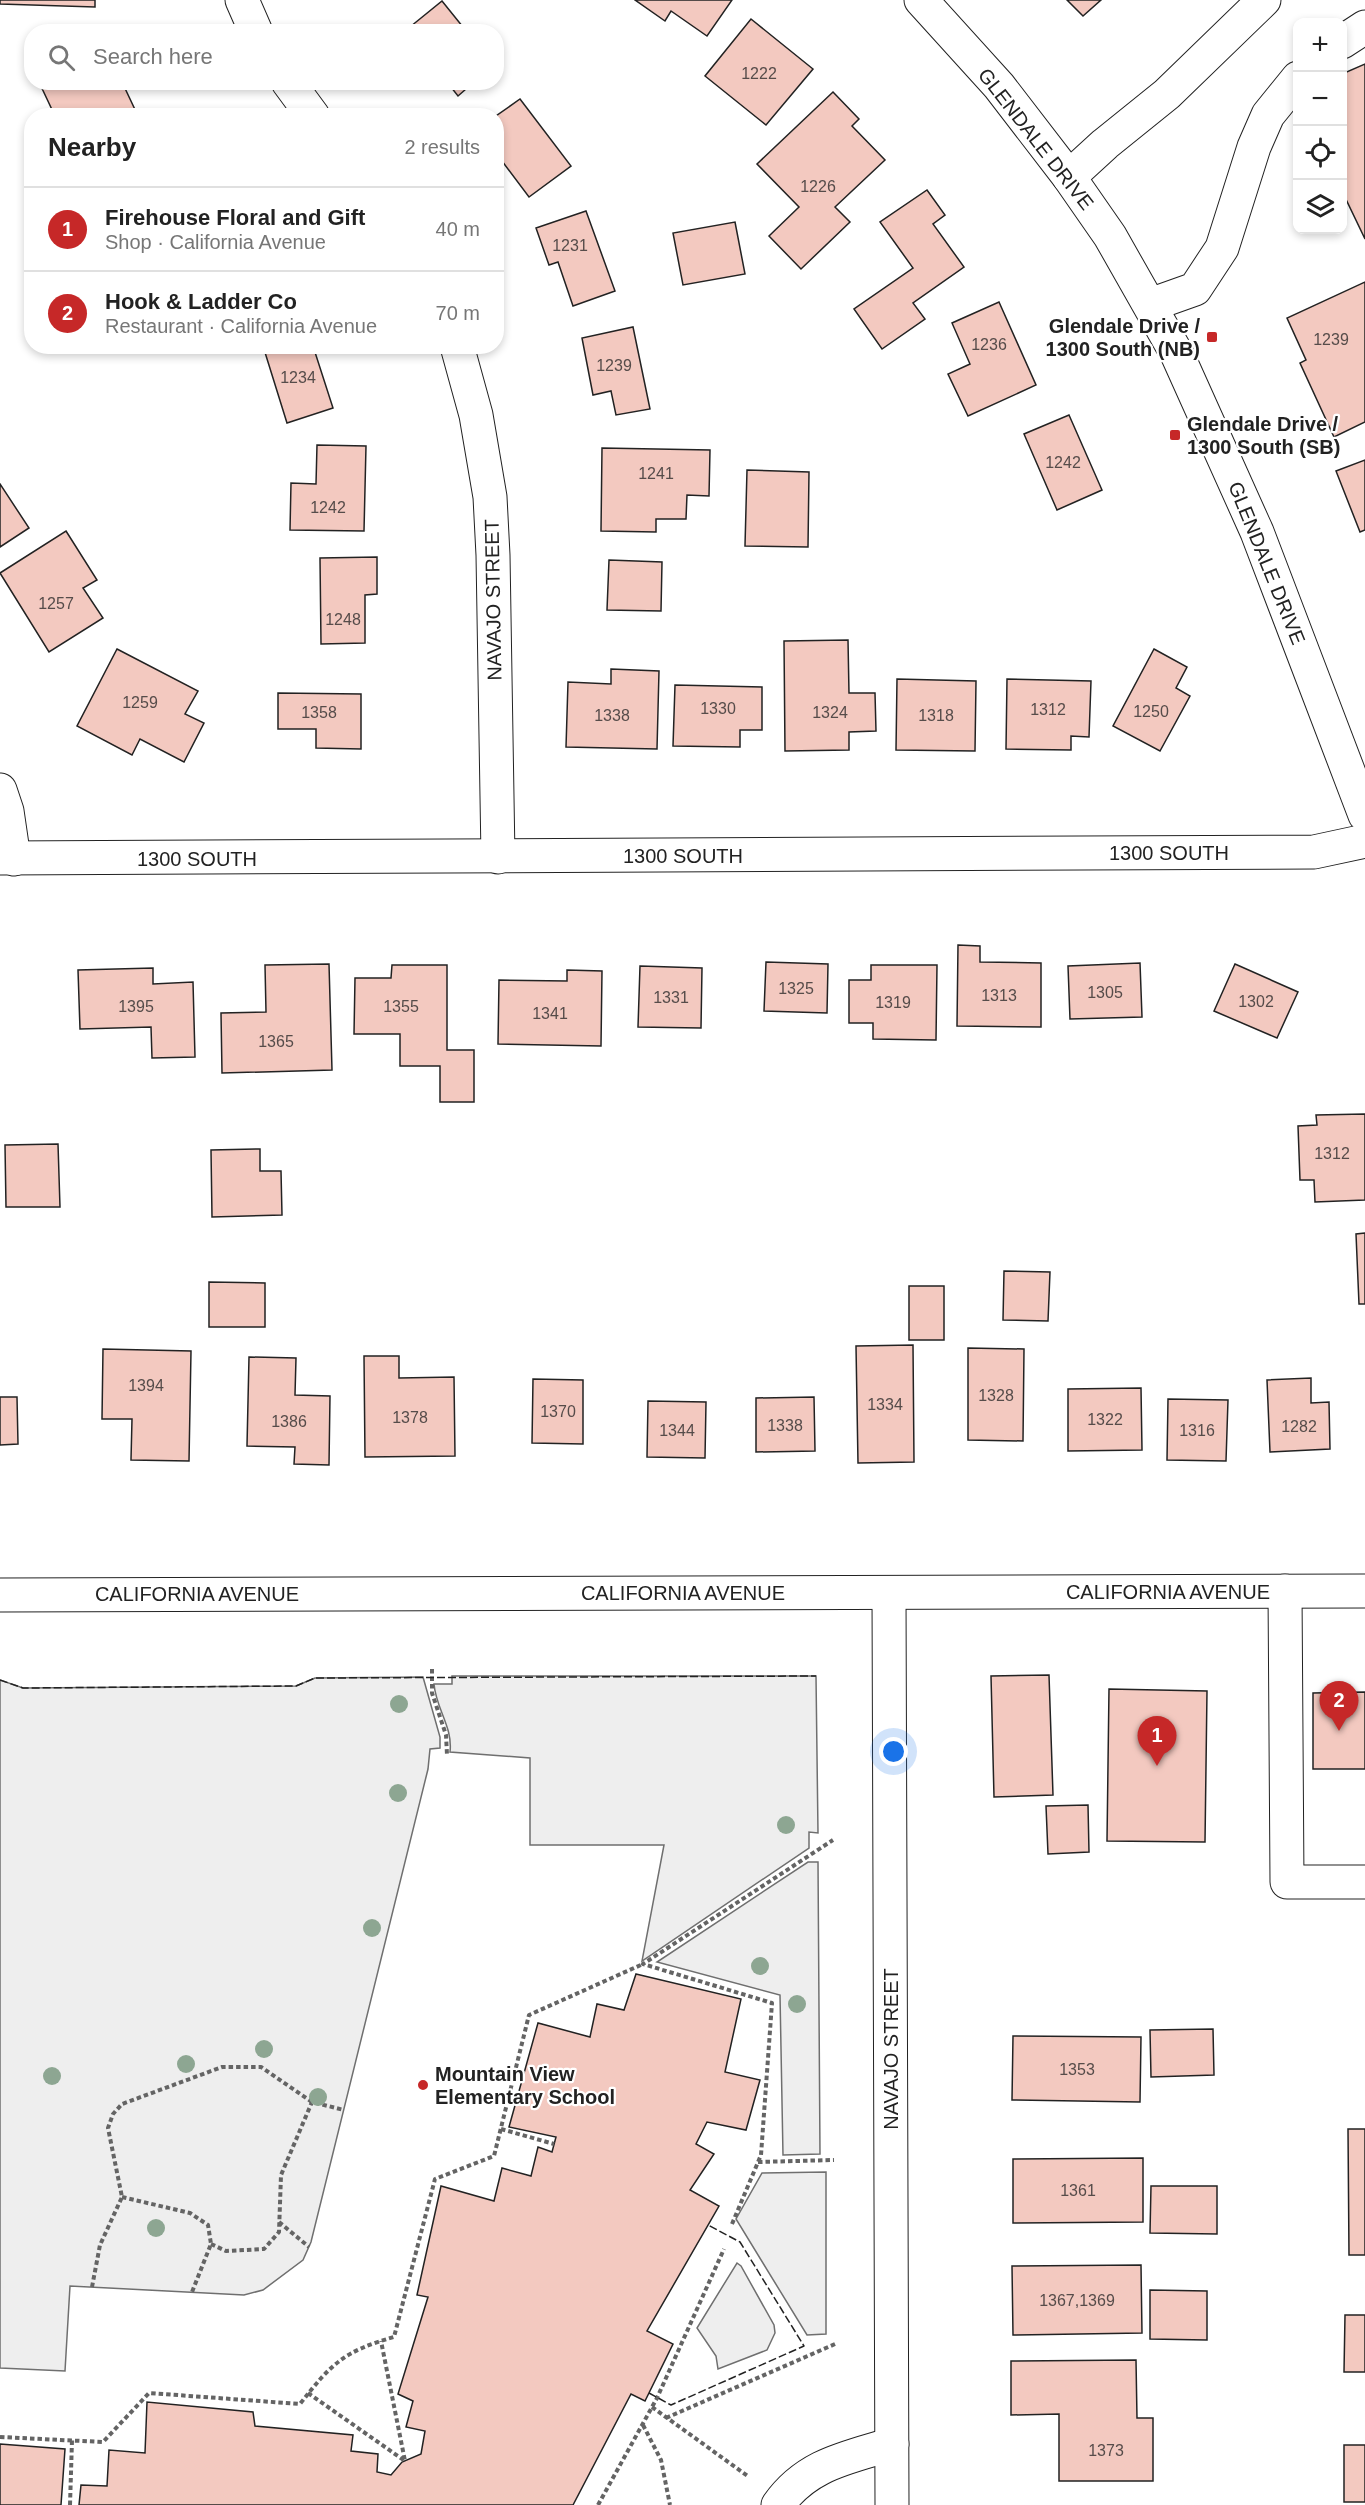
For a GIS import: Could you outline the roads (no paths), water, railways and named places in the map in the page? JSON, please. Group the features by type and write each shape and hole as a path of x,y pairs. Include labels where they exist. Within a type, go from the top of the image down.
{"street":[{"path":"242,0 252,24"},
{"name":"GLENDALE DRIVE","path":"921,0 999,86 1070,177 1110,236 1177,354 1257,532 1365,815"},
{"path":"1070,177 1105,144 1167,94 1264,0"},
{"path":"1347,39 1365,27"},
{"path":"1150,305 1195,289 1222,248 1258,136 1268,115 1293,84"},
{"path":"294,90 307,108"},
{"name":"NAVAJO STREET","path":"459,354 476,416 490,497 498,857"},
{"path":"0,790 7,811 7,859"},
{"name":"1300 SOUTH","path":"7,859 1314,852 1365,842"},
{"path":"1285,1591 1287,1882 1365,1882"},
{"name":"CALIFORNIA AVENUE","path":"0,1595 1365,1591"},
{"name":"NAVAJO STREET","path":"889,1593 892,2505"},
{"path":"768,2493 786,2494 821,2466 891,2444"}],"place":[{"name":"Glendale Drive / 1300 South (NB)","path":"1212,337"},
{"name":"Glendale Drive / 1300 South (SB)","path":"1175,435"},
{"name":"Hook & Ladder Co","path":"1339,1731"},
{"name":"Firehouse Floral and Gift","path":"1157,1766"},
{"name":"Mountain View Elementary School","path":"423,2085"}]}
